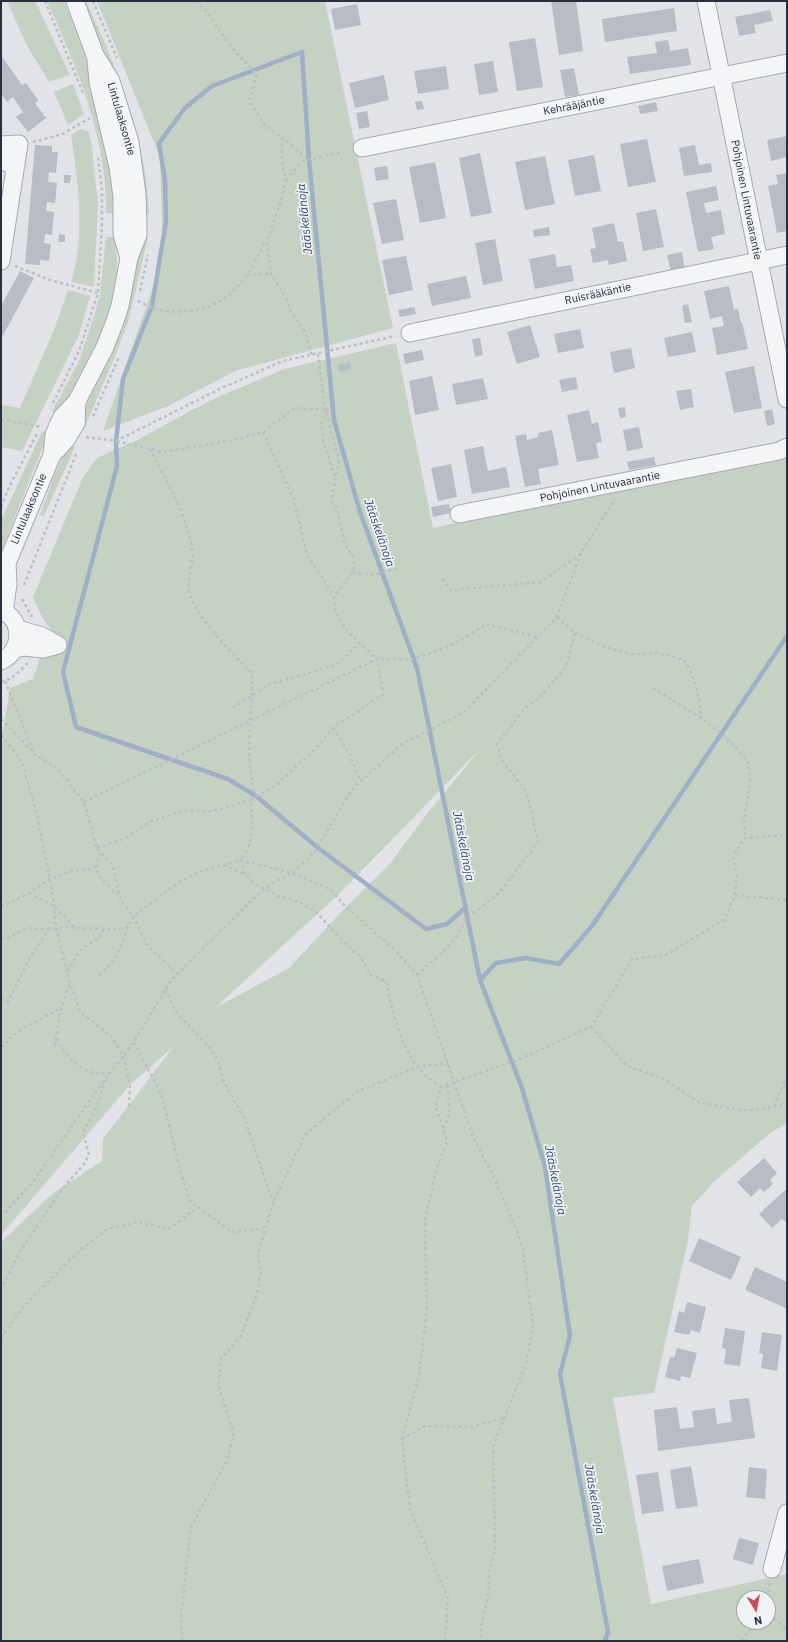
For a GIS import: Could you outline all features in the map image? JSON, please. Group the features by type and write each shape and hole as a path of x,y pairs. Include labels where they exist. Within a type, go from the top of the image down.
{"street":[{"name":"Lintulaaksontie","path":"3,611 8,584 4,568 52,455 66,440 76,423 78,401 92,374 114,324 125,282 129,258 138,235 134,170 130,142 111,81 95,55 75,1"},
{"name":"Pohjoinen Lintuvaarantie","path":"706,1 787,399"},
{"name":"Kehrääjäntie","path":"362,148 787,63"},
{"path":"1,144 19,144"},
{"path":"5,257 5,160 19,144"},
{"name":"Ruisrääkäntie","path":"410,333 787,256"},
{"name":"Pohjoinen Lintuvaarantie","path":"459,514 779,451 787,447"},
{"path":"1,661 11,654 18,643 18,629 10,616 3,611"},
{"path":"15,649 24,647 43,649 58,644 42,636 18,629"},
{"path":"772,1568 787,1513"}],"path":[{"path":"45,1 77,75 85,99"},
{"path":"196,1 206,11 236,53 257,74 249,101 264,124 309,160"},
{"path":"89,112 92,125"},
{"path":"19,144 64,134 90,118"},
{"path":"138,300 160,310 187,311 214,305 233,292 247,275 266,241 280,204 286,180 282,161 282,137"},
{"path":"286,180 304,161 362,148"},
{"path":"52,405 79,351 98,293 102,196 98,154"},
{"path":"266,241 271,274 286,298 290,310 305,332 312,355"},
{"path":"5,257 50,280 98,293"},
{"path":"247,275 271,274"},
{"path":"116,441 224,387 283,362 410,333"},
{"path":"319,354 320,382 340,462 335,478 331,501 337,508 344,545 354,558 353,572 334,596"},
{"path":"84,436 116,441 162,452 233,440 263,432 295,408 327,410"},
{"path":"327,410 321,422 324,444 335,478"},
{"path":"1,419 41,427"},
{"path":"1,507 10,485 43,423"},
{"path":"97,848 126,838 151,821 188,810 210,812 251,800 277,784 316,748 334,728 384,694 377,658 349,633 335,611 334,596 307,555 294,500 263,432"},
{"path":"150,449 176,500 192,547 189,589 200,615 222,642 252,673 251,720 249,735 251,783 256,796"},
{"path":"1,1217 33,1182 107,1077 124,1056 176,974 265,889 292,873 314,853 352,789 360,781 402,744 462,713 557,617 581,553 616,497"},
{"path":"442,579 451,590 540,582 581,553"},
{"path":"353,572 374,575 398,568"},
{"path":"20,596 28,607 33,620"},
{"path":"557,617 575,633 605,647 632,654 658,653 684,660 692,671 699,694 702,719"},
{"path":"84,802 377,658 413,659 452,645 486,624 537,637"},
{"path":"417,975 457,936 467,918 499,894 538,842 526,794 502,760 497,744 526,708 538,699 566,667 575,633"},
{"path":"233,708 270,684 336,665 360,643"},
{"path":"1,681 5,681 18,673 30,660"},
{"path":"5,681 36,754"},
{"path":"440,1087 517,1060 591,1028 632,960 664,956 725,919 735,896 737,876 732,856 745,838 744,821 750,782 748,762 730,741 702,719 653,688"},
{"path":"1,719 36,754 57,768 84,802 97,848 100,853 112,864 121,900"},
{"path":"334,728 349,753 360,781"},
{"path":"1,735 22,762 36,811 50,879 56,927 70,983 80,1012 112,1037 124,1056 130,1085 129,1108"},
{"path":"99,975 115,960 133,916 181,881 202,871 240,860 248,852 251,840 251,800"},
{"path":"745,838 787,835"},
{"path":"100,853 96,867 99,876 121,900 133,916 146,945 176,974"},
{"path":"240,860 292,873 330,889 346,907 396,950 417,975 474,1137 492,1173 523,1250 533,1327 526,1364 493,1446 496,1549 489,1573 488,1595 482,1623 481,1641"},
{"path":"240,860 245,874"},
{"path":"224,865 245,874 256,884 278,896 292,898 314,910 348,946 360,956 371,975 386,981 392,1014 403,1042 417,1067 440,1087"},
{"path":"1,907 29,893 50,879 68,872 96,867"},
{"path":"29,893 54,906 76,928"},
{"path":"735,896 787,900"},
{"path":"1,939 5,939 28,928 72,926 76,928 104,929 128,927"},
{"path":"1,999 8,1002 27,963 49,928"},
{"path":"67,972 82,948 99,938 104,929"},
{"path":"55,1046 60,1008 70,983"},
{"path":"165,990 177,1013 211,1049 218,1061 223,1080 245,1120 273,1203"},
{"path":"1,1047 18,1032 60,1008"},
{"path":"591,1028 627,1066 664,1079 698,1102 739,1110 774,1107 787,1104"},
{"path":"55,1040 76,1064 86,1071 98,1074 110,1073"},
{"path":"134,1042 162,1096 180,1170 190,1201 232,1232 264,1228"},
{"path":"182,1641 181,1618 191,1527 227,1460 234,1434 218,1385 222,1359 241,1336 257,1294 261,1272 258,1254 264,1228 273,1203 305,1135 356,1092 417,1067 448,1062"},
{"path":"774,1107 787,1076"},
{"path":"1,1290 21,1249 63,1188 84,1164 89,1155 83,1132 96,1106 107,1077"},
{"path":"443,1130 449,1115 448,1084"},
{"path":"440,1087 436,1108 447,1141 437,1168 425,1220 427,1310 419,1375 402,1439 410,1509 448,1598 445,1641"},
{"path":"1,1338 24,1306 76,1254 107,1229 138,1222 169,1229 198,1207"},
{"path":"402,1439 425,1426 473,1427 506,1416"},
{"path":"776,1620 787,1629"},
{"path":"742,1641 750,1630"}],"green space":[{"path":"7,1 35,1 70,75 49,82 27,46"},
{"path":"47,1 64,1 84,54 99,106 117,214 106,213 102,158 96,131 80,78"},
{"path":"79,1 86,1 109,53 128,104 142,158 147,185 149,214 143,215 142,202"},
{"path":"97,1 325,1 393,328 235,371 168,406 103,431 163,258 160,157"},
{"path":"73,84 84,114 68,125 54,92"},
{"path":"80,129 88,131 91,140 98,203 94,287 71,282 76,264 78,246 79,209 71,135"},
{"path":"106,237 116,237 117,267 113,296 95,348 78,382 59,414 52,411 79,361 100,295"},
{"path":"148,237 129,319 85,427 79,424 96,380 141,238"},
{"path":"68,290 90,296 79,335 22,451 1,447 1,405 20,408 54,330"},
{"path":"396,343 433,528 787,451 787,1123 770,1133 716,1180 692,1206 688,1240 654,1393 613,1398 651,1604 787,1574 787,1641 1,1641 1,1242 52,1194 102,1161 103,1139 174,1046 130,1085 1,1235 1,730 3,730 10,688 33,679 40,658 52,651 52,631 43,619 33,597 83,477 97,458 137,440 209,401 284,369","holes":["482,747 426,815 389,865 346,907 289,968 215,1008 338,895"]},
{"path":"42,431 48,434 1,552 1,521"},
{"path":"69,445 75,447 44,516 40,515 55,473"}],"building":[{"path":"551,1 576,1 583,51 559,55"},
{"path":"357,4 361,25 335,30 331,9"},
{"path":"674,8 677,31 605,42 602,19"},
{"path":"770,10 773,21 754,25 756,33 739,36 735,17"},
{"path":"535,38 543,87 517,91 509,42"},
{"path":"668,40 670,51 688,48 691,65 630,74 627,57 657,53 655,42"},
{"path":"1,55 22,85 26,83 38,100 35,103 46,118 28,132 16,117 23,112 13,97 7,102 1,94"},
{"path":"493,61 498,92 479,95 474,64"},
{"path":"446,66 449,89 418,94 414,71"},
{"path":"574,68 579,95 565,97 560,70"},
{"path":"384,75 389,100 355,108 349,83"},
{"path":"422,101 424,109 417,110 415,102"},
{"path":"656,102 658,111 640,114 638,106"},
{"path":"367,111 370,127 359,129 356,113"},
{"path":"787,136 787,157 771,161 767,140"},
{"path":"647,139 656,182 628,187 620,144"},
{"path":"35,145 52,146 52,152 58,152 56,173 49,172 48,182 57,183 55,203 47,202 46,211 54,212 52,235 45,234 44,243 51,244 49,261 40,260 40,265 25,264"},
{"path":"695,145 699,165 711,163 712,172 684,176 679,148"},
{"path":"480,153 492,213 471,217 459,158"},
{"path":"594,155 601,191 575,196 568,160"},
{"path":"545,156 555,204 525,210 515,162"},
{"path":"435,162 446,218 420,223 409,167"},
{"path":"387,166 389,179 376,181 374,168"},
{"path":"787,173 787,231 777,233 768,186 778,184 776,175"},
{"path":"64,175 71,175 70,183 64,183"},
{"path":"716,186 719,200 704,203 706,213 721,210 725,234 711,237 714,249 698,252 686,192"},
{"path":"396,199 404,240 382,244 373,203"},
{"path":"656,209 664,247 643,251 636,213"},
{"path":"614,223 618,242 623,241 627,261 609,265 608,260 593,263 590,249 596,248 592,228"},
{"path":"549,227 550,235 534,237 533,230"},
{"path":"59,234 65,235 65,242 58,242"},
{"path":"495,239 503,281 483,285 475,243"},
{"path":"682,252 685,269 671,272 667,255"},
{"path":"555,254 557,267 571,265 574,281 535,289 529,259"},
{"path":"406,256 413,290 389,295 382,260"},
{"path":"20,271 34,278 1,339 1,306"},
{"path":"466,276 471,298 432,306 427,284"},
{"path":"729,286 734,310 738,309 748,349 717,355 712,328 724,326 722,316 710,319 704,291"},
{"path":"688,304 692,322 685,323 682,306"},
{"path":"414,307 416,314 400,317 398,310"},
{"path":"530,325 540,357 517,364 507,332"},
{"path":"580,329 584,348 558,353 554,334"},
{"path":"692,332 696,352 668,357 664,338"},
{"path":"480,338 483,355 475,357 472,339"},
{"path":"631,348 635,368 614,373 610,352"},
{"path":"422,350 424,360 405,364 403,354"},
{"path":"350,362 351,369 339,372 338,365"},
{"path":"754,366 762,408 734,413 725,372"},
{"path":"432,376 439,410 415,415 409,381"},
{"path":"576,377 578,389 562,392 559,380"},
{"path":"483,378 488,399 456,405 452,384"},
{"path":"691,389 694,407 680,410 676,391"},
{"path":"625,407 626,417 620,418 618,408"},
{"path":"772,409 775,424 767,426 764,411"},
{"path":"589,410 592,424 598,422 602,442 596,443 599,458 577,462 567,415"},
{"path":"639,427 643,448 627,451 623,430"},
{"path":"552,430 559,465 538,469 541,484 525,487 515,436 526,434 527,440 538,437 538,433"},
{"path":"483,446 488,471 506,467 510,487 472,494 464,450"},
{"path":"654,457 656,465 629,470 627,462"},
{"path":"451,464 457,497 438,501 431,468"},
{"path":"449,504 451,513 433,517 431,507"},
{"path":"764,1158 777,1173 770,1180 773,1184 764,1192 760,1188 751,1197 737,1182"},
{"path":"785,1190 787,1191 787,1223 782,1219 772,1228 759,1214"},
{"path":"699,1238 741,1257 731,1280 689,1261"},
{"path":"755,1267 787,1282 786,1308 745,1290"},
{"path":"687,1302 706,1307 700,1333 691,1330 689,1335 674,1332 679,1311 684,1313"},
{"path":"725,1328 745,1331 740,1366 724,1364 726,1349 722,1348"},
{"path":"762,1332 782,1335 777,1371 761,1368 763,1354 759,1353"},
{"path":"677,1348 697,1353 690,1378 681,1376 680,1381 665,1377 670,1357 674,1358"},
{"path":"749,1398 755,1438 658,1451 654,1410 677,1407 680,1429 694,1427 692,1411 715,1408 717,1424 732,1422 729,1400"},
{"path":"691,1466 698,1506 676,1509 670,1470"},
{"path":"749,1467 767,1469 765,1499 746,1497"},
{"path":"658,1472 664,1511 642,1514 636,1475"},
{"path":"739,1538 759,1543 753,1565 733,1559"},
{"path":"699,1559 704,1583 667,1591 662,1566"}],"waterway":[{"name":"Jääskelänoja","path":"465,908 447,924 426,929 317,847 256,796 228,779 76,727 63,672 117,466 116,441 123,379 152,306 166,222 165,181 159,143 185,108 212,86 302,52 309,160 334,420 360,512 417,668 480,980 522,1088 545,1167 570,1336 560,1374 608,1632 605,1641"},
{"path":"480,980 496,963 526,958 559,964 592,926 787,636"}]}
